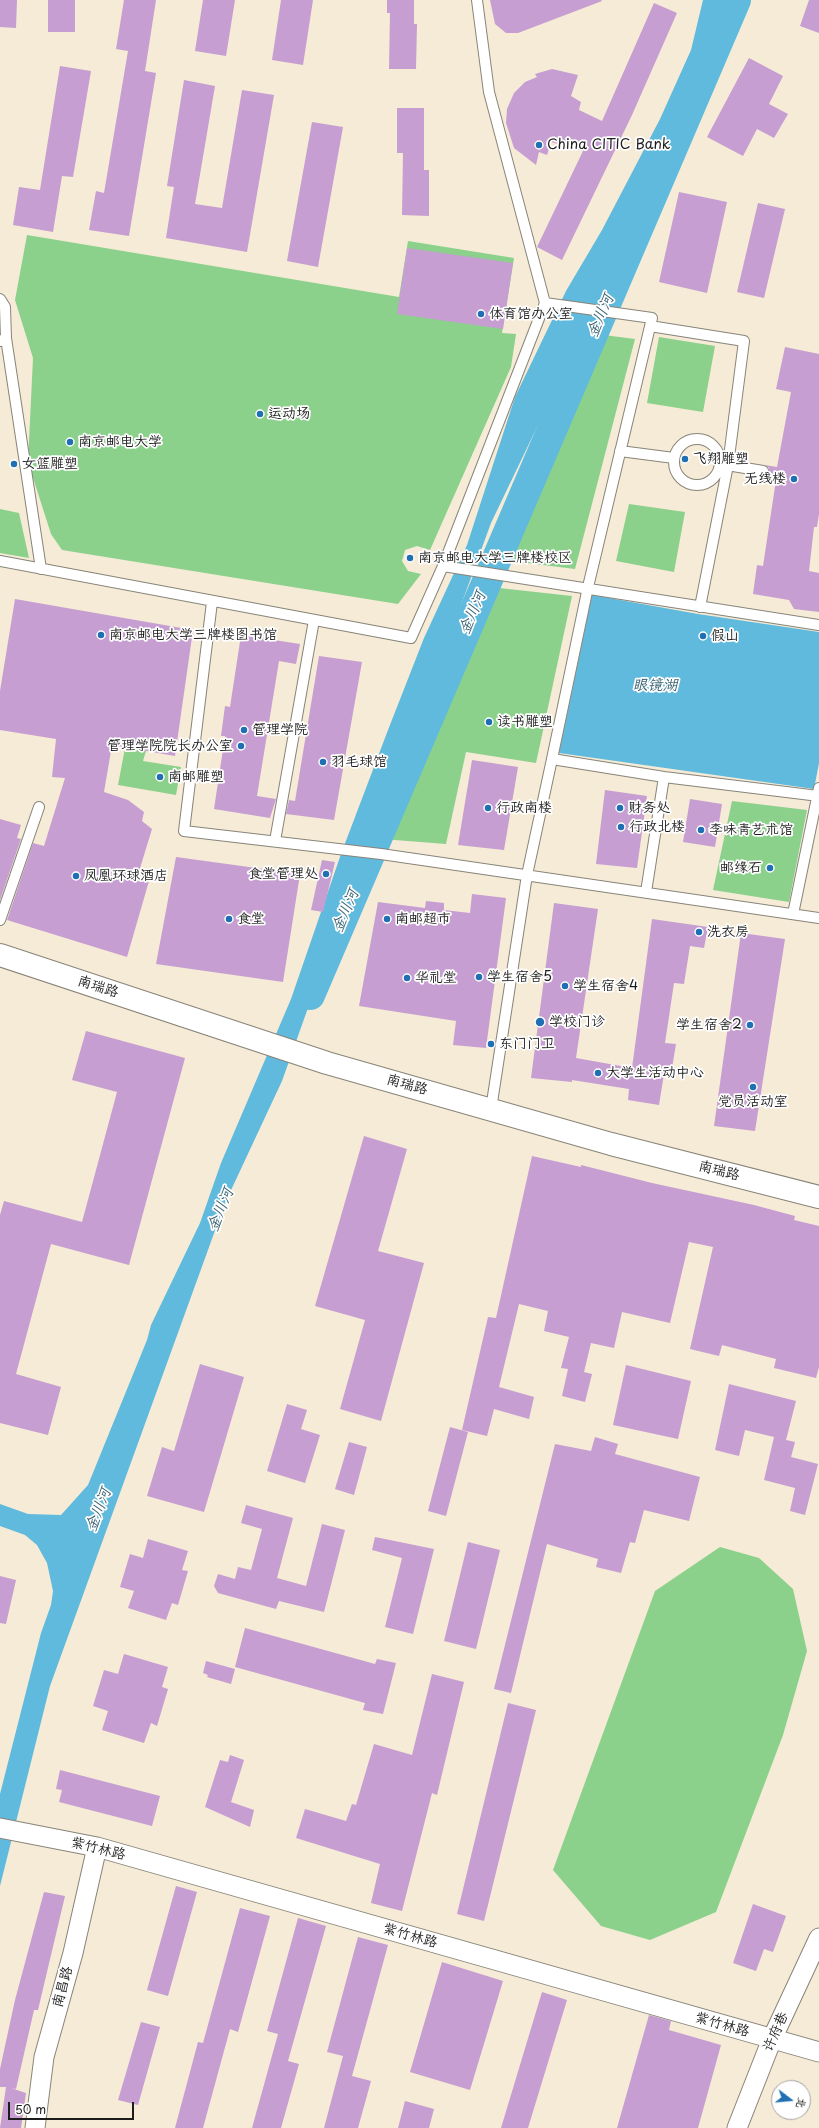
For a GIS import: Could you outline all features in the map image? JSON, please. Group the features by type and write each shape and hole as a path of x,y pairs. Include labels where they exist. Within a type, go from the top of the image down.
{"street":[{"name":"南瑞路","path":"0,955 327,1063 611,1144 819,1197"},
{"name":"紫竹林路","path":"0,1828 91,1846 772,2040 819,2052"},
{"name":"南昌路","path":"35,2128 44,2057 73,1953 91,1846"},
{"name":"许府巷","path":"737,2128 772,2040 819,1938"}],"lane":[{"path":"0,561 212,602 411,638 448,566 549,304 489,92 477,0"},
{"path":"0,298 5,307 3,340 41,569"},
{"path":"491,1110 527,875 588,587 652,318 549,304"},
{"path":"650,326 744,341 700,607"},
{"path":"688,440 704,440 716,449 724,465 714,477 701,485 693,485 680,478 674,465 674,458 682,444 688,440"},
{"path":"620,451 674,458"},
{"path":"724,465 763,471"},
{"path":"448,566 588,587 700,607 819,625"},
{"path":"212,602 184,831 381,854 819,918"},
{"path":"275,841 314,620"},
{"path":"552,759 664,777 818,793 794,914"},
{"path":"646,892 664,777"},
{"path":"0,920 38,807"}],"green space":[{"name":"运动场","path":"27,235 399,297 408,241 514,258 502,333 516,334 511,367 430,550 417,546 405,550 402,561 408,571 421,574 398,604 62,550 51,534 28,462 33,358 15,300"},
{"path":"596,334 635,339 575,569 488,558"},
{"path":"659,337 715,346 703,412 647,403"},
{"path":"629,504 685,512 674,572 616,561"},
{"path":"0,509 19,513 29,558 0,553"},
{"path":"481,586 572,596 536,763 466,752 446,844 382,839"},
{"path":"125,748 146,751 143,761 181,767 176,795 118,785"},
{"path":"732,801 807,810 789,902 713,890"},
{"path":"720,1547 759,1558 793,1589 807,1651 783,1735 716,1912 650,1940 601,1926 553,1870 655,1591"}],"water":[{"path":"703,0 738,0 695,96 654,172 550,400 491,523 431,687 341,915 282,1081 225,1203 50,1686 0,1886 0,1794 41,1633 51,1605 53,1591 47,1563 37,1545 25,1535 0,1526 0,1504 28,1514 61,1515 88,1485 147,1340 151,1325 200,1223 221,1163 291,999 341,854 388,730 424,638 467,545 515,397 566,291 602,230 660,119 691,50"},
{"name":"眼镜湖","path":"592,595 698,614 819,632 819,763 814,789 559,753"}],"building":[{"path":"0,0 17,0 16,28 0,27"},
{"path":"48,0 75,0 75,32 48,32"},
{"path":"124,0 156,0 145,71 156,73 129,236 89,230 96,191 104,193 128,51 116,49"},
{"path":"203,0 235,0 226,56 195,51"},
{"path":"281,0 313,0 303,65 272,60"},
{"path":"387,0 414,0 414,24 417,24 416,69 389,69 390,13 387,13"},
{"path":"490,0 602,1 518,33 506,33 495,24"},
{"path":"809,0 819,0 819,33 800,26"},
{"path":"654,3 677,13 632,115 562,260 537,247 583,151 551,142 547,155 539,152 536,165 514,148 506,123 507,109 514,93 525,82 537,77 535,74 552,69 578,75 571,96 581,102 579,110 602,121"},
{"path":"749,58 783,76 769,104 788,114 774,138 757,129 743,156 707,137"},
{"path":"60,66 91,71 73,177 62,176 53,232 13,225 19,187 40,190"},
{"path":"184,80 215,86 195,204 222,208 242,90 274,95 247,252 166,238 174,187 167,186"},
{"path":"397,108 424,108 424,170 429,170 429,216 402,215 403,153 397,153"},
{"path":"312,122 343,127 318,267 287,261"},
{"path":"679,192 727,202 707,293 659,282"},
{"path":"758,203 785,209 764,298 737,292"},
{"path":"407,248 513,263 503,329 397,314"},
{"name":"无线楼","path":"785,347 819,354 819,514 817,527 814,527 809,571 819,573 819,612 794,609 789,600 753,594 757,565 763,566 776,480 762,477 766,477 769,472 769,468 765,465 777,467 791,392 776,389"},
{"path":"15,599 193,630 175,756 112,745 104,792 128,800 144,812 142,821 152,829 137,878 149,881 127,957 7,920 33,843 44,846 65,778 52,777 56,739 0,730 0,691"},
{"name":"管理学院","path":"241,635 300,644 296,664 279,661 257,796 276,799 270,818 214,809 225,736 221,736 225,706 230,707"},
{"name":"羽毛球馆","path":"319,656 362,662 334,820 286,814 289,800 295,801"},
{"name":"行政南楼","path":"472,760 518,767 504,850 458,845"},
{"name":"行政北楼","path":"605,790 647,796 637,868 596,864"},
{"name":"李味青艺术馆","path":"690,799 722,804 715,847 683,842"},
{"path":"0,819 21,825 17,838 21,839 0,900"},
{"name":"食堂","path":"176,857 300,874 283,982 156,964"},
{"path":"322,860 335,862 323,912 311,910"},
{"path":"472,894 506,898 486,1048 453,1045 456,1021 359,1006 378,902 425,908 426,901 444,903 444,910 470,913"},
{"path":"554,903 598,909 576,1058 632,1068 652,919 708,927 704,948 690,946 684,984 674,983 665,1043 676,1044 671,1074 664,1074 659,1105 628,1100 629,1089 572,1080 572,1082 531,1078"},
{"name":"学生宿舍2","path":"741,933 785,939 755,1131 714,1126"},
{"path":"86,1031 185,1058 129,1265 51,1244 16,1374 61,1387 48,1435 0,1423 0,1215 4,1201 82,1222 117,1092 72,1080"},
{"path":"364,1136 407,1149 378,1251 424,1263 381,1421 340,1409 365,1320 315,1306"},
{"path":"532,1156 581,1167 581,1165 652,1183 754,1205 795,1216 794,1220 819,1226 819,1367 816,1378 774,1368 776,1359 722,1345 719,1356 690,1349 713,1247 689,1242 670,1323 622,1312 614,1348 591,1343 584,1372 592,1374 585,1402 562,1396 568,1369 561,1368 569,1337 544,1331 548,1311 519,1304 499,1387 534,1397 529,1419 494,1409 487,1436 462,1430 488,1317 496,1318"},
{"path":"200,1364 244,1377 204,1512 147,1496 162,1447 174,1451"},
{"path":"626,1365 691,1381 678,1439 613,1425"},
{"path":"729,1384 796,1401 786,1440 795,1442 791,1457 818,1464 805,1515 790,1511 795,1488 764,1480 774,1437 745,1430 739,1456 715,1450"},
{"path":"287,1404 307,1410 301,1429 320,1435 305,1483 267,1471"},
{"path":"450,1427 468,1432 446,1516 428,1511"},
{"path":"595,1437 618,1444 615,1454 700,1477 689,1521 644,1510 635,1543 630,1542 621,1573 596,1567 598,1559 547,1544 511,1693 494,1689 555,1444 591,1451"},
{"path":"349,1442 367,1447 354,1495 335,1489"},
{"path":"246,1505 293,1518 277,1578 306,1586 322,1524 345,1530 324,1612 279,1601 276,1609 218,1593 214,1586 218,1574 235,1579 238,1567 251,1570 262,1529 241,1523"},
{"path":"375,1537 434,1549 413,1634 385,1627 402,1558 372,1550"},
{"path":"148,1539 188,1551 182,1570 188,1571 178,1605 172,1603 166,1620 128,1608 134,1591 120,1587 130,1554 143,1558"},
{"path":"468,1542 500,1550 476,1649 444,1641"},
{"path":"0,1576 16,1580 6,1624 0,1623"},
{"path":"245,1628 375,1664 377,1659 396,1663 383,1714 363,1710 365,1703 235,1667"},
{"path":"124,1654 168,1667 162,1687 168,1689 157,1726 151,1723 144,1743 102,1730 108,1711 93,1706 104,1670 118,1674"},
{"path":"206,1661 235,1669 231,1684 207,1677 208,1675 203,1673"},
{"path":"432,1674 464,1682 437,1795 432,1793 402,1911 371,1903 380,1864 296,1838 305,1809 346,1821 352,1804 356,1805 374,1744 412,1755"},
{"path":"508,1703 536,1710 484,1921 457,1914"},
{"path":"230,1755 244,1760 231,1802 254,1810 250,1827 205,1807 220,1760 228,1762"},
{"path":"60,1770 160,1796 152,1826 59,1802 62,1790 56,1789"},
{"path":"176,1886 197,1892 168,1996 147,1990"},
{"path":"44,1892 65,1896 38,2010 34,2010 16,2089 11,2088 26,2093 21,2128 0,2128 6,2087 0,2087 0,2069 15,2000"},
{"path":"753,1904 786,1916 773,1952 764,1949 756,1971 733,1963"},
{"path":"240,1908 270,1916 238,2032 230,2029 203,2128 175,2128 198,2042 203,2043"},
{"path":"298,1918 326,1926 288,2061 299,2064 281,2128 252,2128 278,2034 267,2031"},
{"path":"358,1937 388,1945 352,2076 371,2081 358,2128 324,2128 343,2056 327,2052"},
{"path":"442,1962 503,1981 470,2090 410,2072"},
{"path":"542,1992 567,2000 528,2128 501,2128"},
{"path":"649,2015 671,2021 669,2030 721,2045 698,2128 617,2128"},
{"path":"141,2022 160,2027 138,2105 118,2100"},
{"path":"405,2101 434,2109 429,2128 398,2128"}],"waterway":[{"name":"金川河","path":"310,995 736,0"}],"place":[{"name":"China CITIC Bank","path":"539,145"},
{"name":"体育馆办公室","path":"481,314"},
{"name":"运动场","path":"260,414"},
{"name":"南京邮电大学","path":"70,442"},
{"name":"飞翔雕塑","path":"685,459"},
{"name":"女篮雕塑","path":"14,464"},
{"name":"无线楼","path":"794,479"},
{"name":"南京邮电大学三牌楼校区","path":"410,558"},
{"name":"南京邮电大学三牌楼图书馆","path":"101,635"},
{"name":"假山","path":"703,636"},
{"name":"读书雕塑","path":"489,722"},
{"name":"管理学院","path":"244,730"},
{"name":"管理学院院长办公室","path":"241,746"},
{"name":"羽毛球馆","path":"323,762"},
{"name":"南邮雕塑","path":"160,777"},
{"name":"行政南楼","path":"488,808"},
{"name":"财务处","path":"620,808"},
{"name":"行政北楼","path":"621,827"},
{"name":"李味青艺术馆","path":"701,830"},
{"name":"邮缘石","path":"770,868"},
{"name":"食堂管理处","path":"326,874"},
{"name":"凤凰环球酒店","path":"76,876"},
{"name":"食堂","path":"229,919"},
{"name":"南邮超市","path":"387,919"},
{"name":"洗衣房","path":"699,932"},
{"name":"学生宿舍5","path":"479,977"},
{"name":"华礼堂","path":"407,978"},
{"name":"学生宿舍4","path":"565,986"},
{"name":"学校门诊","path":"540,1022"},
{"name":"学生宿舍2","path":"750,1025"},
{"name":"东门门卫","path":"491,1044"},
{"name":"大学生活动中心","path":"598,1073"},
{"name":"党员活动室","path":"753,1087"}]}
